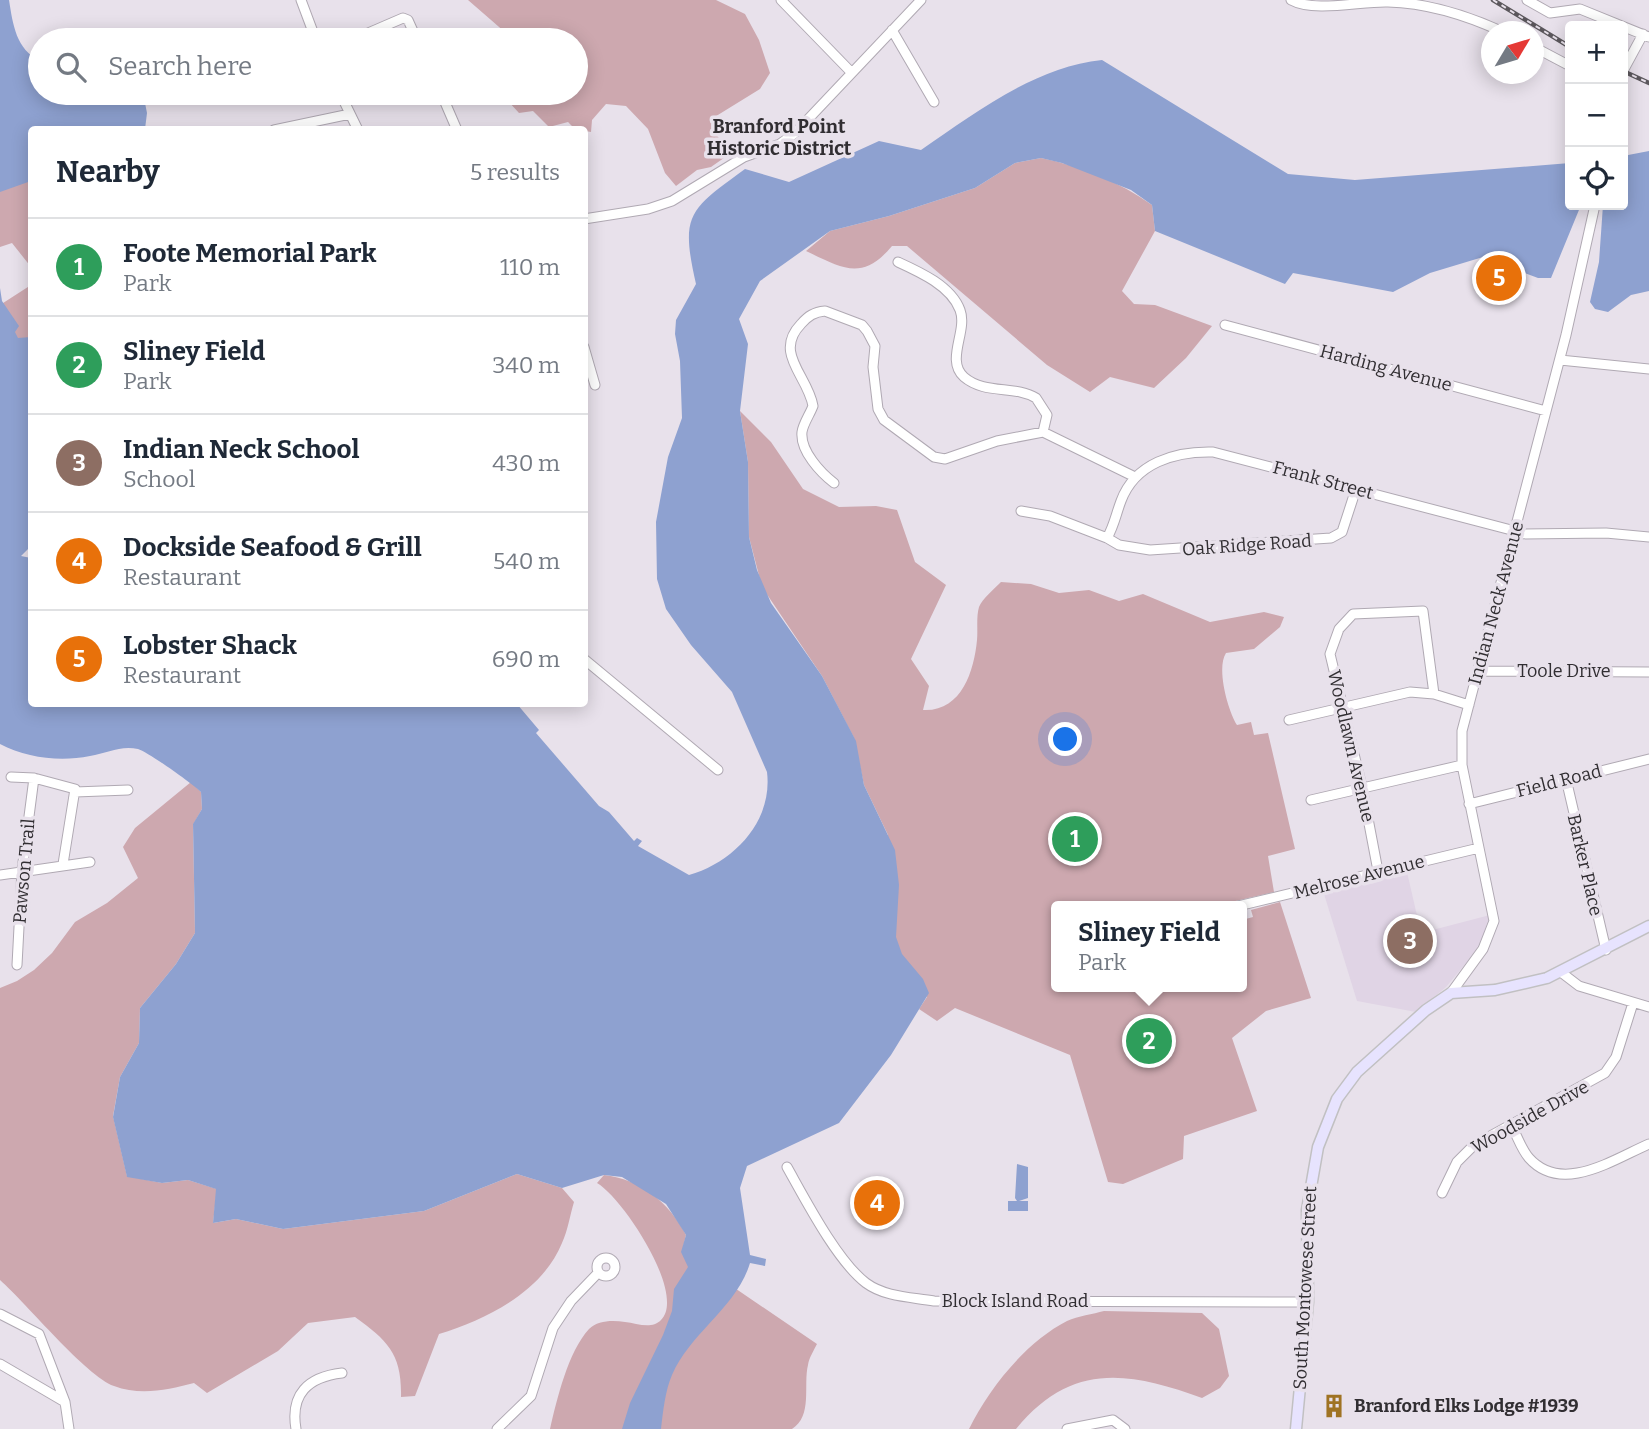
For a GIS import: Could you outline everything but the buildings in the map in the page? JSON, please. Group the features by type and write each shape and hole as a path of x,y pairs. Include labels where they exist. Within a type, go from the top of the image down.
{"main road":[{"name":"South Montowese Street","path":"1298,1428 1308,1302 1307,1210 1318,1147 1331,1111 1357,1072 1426,1010 1451,993 1514,987 1562,973 1649,926"}],"street":[{"path":"301,0 312,28"},
{"path":"781,0 851,72"},
{"path":"588,218 648,209 672,201 744,157 780,144 794,133 921,0"},
{"path":"1292,0 1308,6 1386,2 1423,6 1459,14 1481,23"},
{"path":"1527,0 1550,13 1582,4 1646,36 1628,63"},
{"path":"380,28 403,18 408,20 412,28"},
{"path":"892,30 934,102"},
{"path":"1544,52 1565,63"},
{"path":"346,105 356,126"},
{"path":"446,105 455,126"},
{"path":"293,126 351,114"},
{"name":"Indian Neck Avenue","path":"1451,993 1483,949 1494,921 1469,804 1461,741 1560,360 1594,210"},
{"path":"898,262 935,283 956,303 962,319 956,359 961,373 981,386 1035,398 1046,415 1043,432"},
{"path":"834,483 814,464 805,444 802,433 813,406 790,349 793,332 814,312 825,310 851,320 867,331 875,346 873,367 878,408 884,420 934,457 945,459 997,441 1043,432 1135,477 1121,502 1107,538"},
{"name":"Harding Avenue","path":"1225,325 1546,411"},
{"path":"1560,360 1649,369"},
{"path":"588,361 595,385"},
{"name":"Frank Street","path":"1135,477 1171,456 1213,452 1515,533 1606,533 1649,537"},
{"name":"Oak Ridge Road","path":"1021,511 1050,516 1119,545 1150,550 1331,538 1342,532 1356,489"},
{"name":"Woodlawn Avenue","path":"1378,871 1362,787 1330,654 1339,629 1353,614 1423,611 1434,694"},
{"path":"588,662 718,770"},
{"name":"Toole Drive","path":"1478,671 1649,672"},
{"path":"1289,720 1410,692 1434,694 1469,705"},
{"name":"Field Road","path":"1469,804 1649,759"},
{"path":"1311,800 1462,765"},
{"path":"12,777 34,778 75,789 64,864"},
{"name":"Pawson Trail","path":"17,964 22,870 34,778"},
{"name":"Barker Place","path":"1566,779 1606,950"},
{"path":"75,792 128,790"},
{"name":"Melrose Avenue","path":"1247,904 1479,848"},
{"path":"0,875 89,862"},
{"path":"1562,973 1579,986 1649,1007"},
{"name":"Woodside Drive","path":"1442,1193 1457,1162 1466,1151 1605,1073 1616,1057 1633,1003"},
{"path":"1511,1125 1529,1158 1541,1168 1559,1175 1590,1169 1649,1143"},
{"name":"Block Island Road","path":"786,1167 826,1233 856,1273 866,1283 901,1297 934,1301 1308,1302"},
{"path":"497,1429 531,1396 553,1328 571,1301 598,1273"},
{"path":"0,1314 39,1334 65,1402 69,1429"},
{"path":"0,1364 65,1402"},
{"path":"296,1429 293,1412 302,1391 316,1379 342,1373"},
{"path":"1067,1429 1113,1420 1125,1429"}],"shaded area":[{"path":"468,0 716,0 745,14 759,40 770,73 760,89 713,118 714,132 731,153 711,167 697,170 676,186 665,173 648,129 626,106 606,104 592,120 591,132 588,131 588,126 572,126 568,122 548,126 533,111 519,113 512,105 588,105 588,28 500,28"},
{"path":"1041,158 1099,176 1152,205 1155,231 1122,291 1134,304 1155,305 1212,326 1186,358 1154,388 1110,377 1090,392 1047,365 907,246 892,246 881,257 861,268 841,266 806,251 830,231 889,216 975,188 1015,163"},
{"path":"28,180 28,263 12,243 0,247 0,187"},
{"path":"28,287 28,340 19,342 0,305"},
{"path":"740,411 771,442 803,489 839,507 876,506 897,510 915,562 946,585 911,659 929,686 923,710 936,709 947,704 963,688 973,665 979,607 985,597 1001,582 1031,584 1059,593 1089,590 1119,601 1143,594 1210,622 1264,612 1284,617 1280,627 1254,649 1226,653 1222,669 1227,700 1237,725 1251,722 1254,735 1268,733 1295,849 1268,856 1274,892 1235,901 1051,901 1051,992 1247,992 1247,919 1253,917 1251,910 1280,902 1311,998 1266,1011 1232,1038 1257,1111 1184,1136 1183,1159 1123,1184 1108,1182 1070,1055 955,1008 937,1021 919,1009 927,997 889,955 888,835 864,785 854,738 822,676 762,587 749,537 748,462"},
{"path":"191,782 201,792 202,809 193,825 195,933 176,964 140,1008 139,1043 120,1077 113,1116 127,1176 162,1183 188,1180 217,1189 213,1223 236,1219 283,1229 424,1211 517,1174 562,1188 574,1202 562,1243 541,1276 494,1312 439,1334 415,1396 401,1397 399,1370 391,1350 355,1317 308,1323 278,1351 207,1393 194,1383 154,1391 124,1389 102,1380 88,1369 0,1280 0,988 34,970 52,953 75,922 107,903 138,878 123,847 135,828"},
{"path":"1407,872 1421,933 1490,915 1480,944 1466,963 1446,987 1416,1012 1357,1001 1324,894"},
{"path":"604,1175 630,1182 652,1194 672,1213 686,1235 682,1252 817,1344 808,1365 803,1416 792,1429 550,1429 569,1363 589,1329 601,1322 611,1321 653,1325 661,1320 667,1307 659,1269 648,1247 621,1207 597,1183"},
{"path":"1104,1311 1202,1313 1219,1329 1229,1376 1220,1388 1202,1398 1149,1382 1102,1378 1058,1392 1037,1407 1016,1429 969,1429 998,1382 1037,1341 1067,1321"}],"water":[{"path":"0,0 9,0 14,27 28,52 28,105 145,105 147,113 145,126 28,126 28,182 0,192"},
{"path":"1102,60 1288,174 1355,180 1565,163 1565,210 1579,210 1551,278 1538,278 1483,257 1430,273 1393,292 1293,273 1285,284 1155,231 1152,205 1131,190 1062,163 1041,158 1015,163 975,188 889,216 830,231 760,281 739,319 748,344 740,411 748,462 749,537 757,570 771,603 822,676 856,741 864,785 895,850 899,885 896,937 902,954 923,979 929,993 891,1055 839,1123 747,1166 740,1188 750,1255 766,1259 765,1266 750,1263 735,1293 680,1360 668,1388 661,1429 622,1429 630,1403 672,1311 674,1289 688,1267 681,1252 686,1235 666,1204 622,1177 604,1175 562,1188 517,1174 424,1211 283,1229 236,1219 213,1223 216,1189 188,1180 162,1183 127,1177 113,1117 120,1077 139,1043 140,1008 176,964 195,933 193,824 202,809 201,792 138,749 126,748 79,758 55,759 21,753 0,744 0,288 2,301 19,326 15,332 18,338 28,337 28,549 21,556 28,557 28,707 520,707 539,730 536,733 599,806 609,812 634,841 637,838 642,841 638,846 689,875 721,860 747,837 764,807 767,790 767,772 732,692 691,645 666,609 657,579 656,522 668,457 682,418 676,320 696,284 689,242 694,216 711,194 745,169 789,182 879,141 921,150 984,107 1053,72"},
{"path":"1649,151 1649,291 1631,295 1608,312 1595,309 1590,302 1599,262 1603,210 1628,210 1628,155"},
{"path":"1017,1164 1028,1167 1028,1198 1019,1201 1028,1201 1028,1211 1008,1211 1008,1201 1017,1201"}],"railway":[{"path":"1493,0 1565,44"},
{"path":"1628,73 1649,83"}],"place":[{"name":"Lobster Shack","path":"1499,278"},
{"name":"Foote Memorial Park","path":"1075,839"},
{"name":"Indian Neck School","path":"1410,941"},
{"name":"Sliney Field","path":"1149,1041"},
{"name":"Dockside Seafood & Grill","path":"877,1203"},
{"name":"Branford Elks Lodge #1939","path":"1334,1406"}],"district":[{"name":"Branford Point Historic District","path":"779,137"}]}
